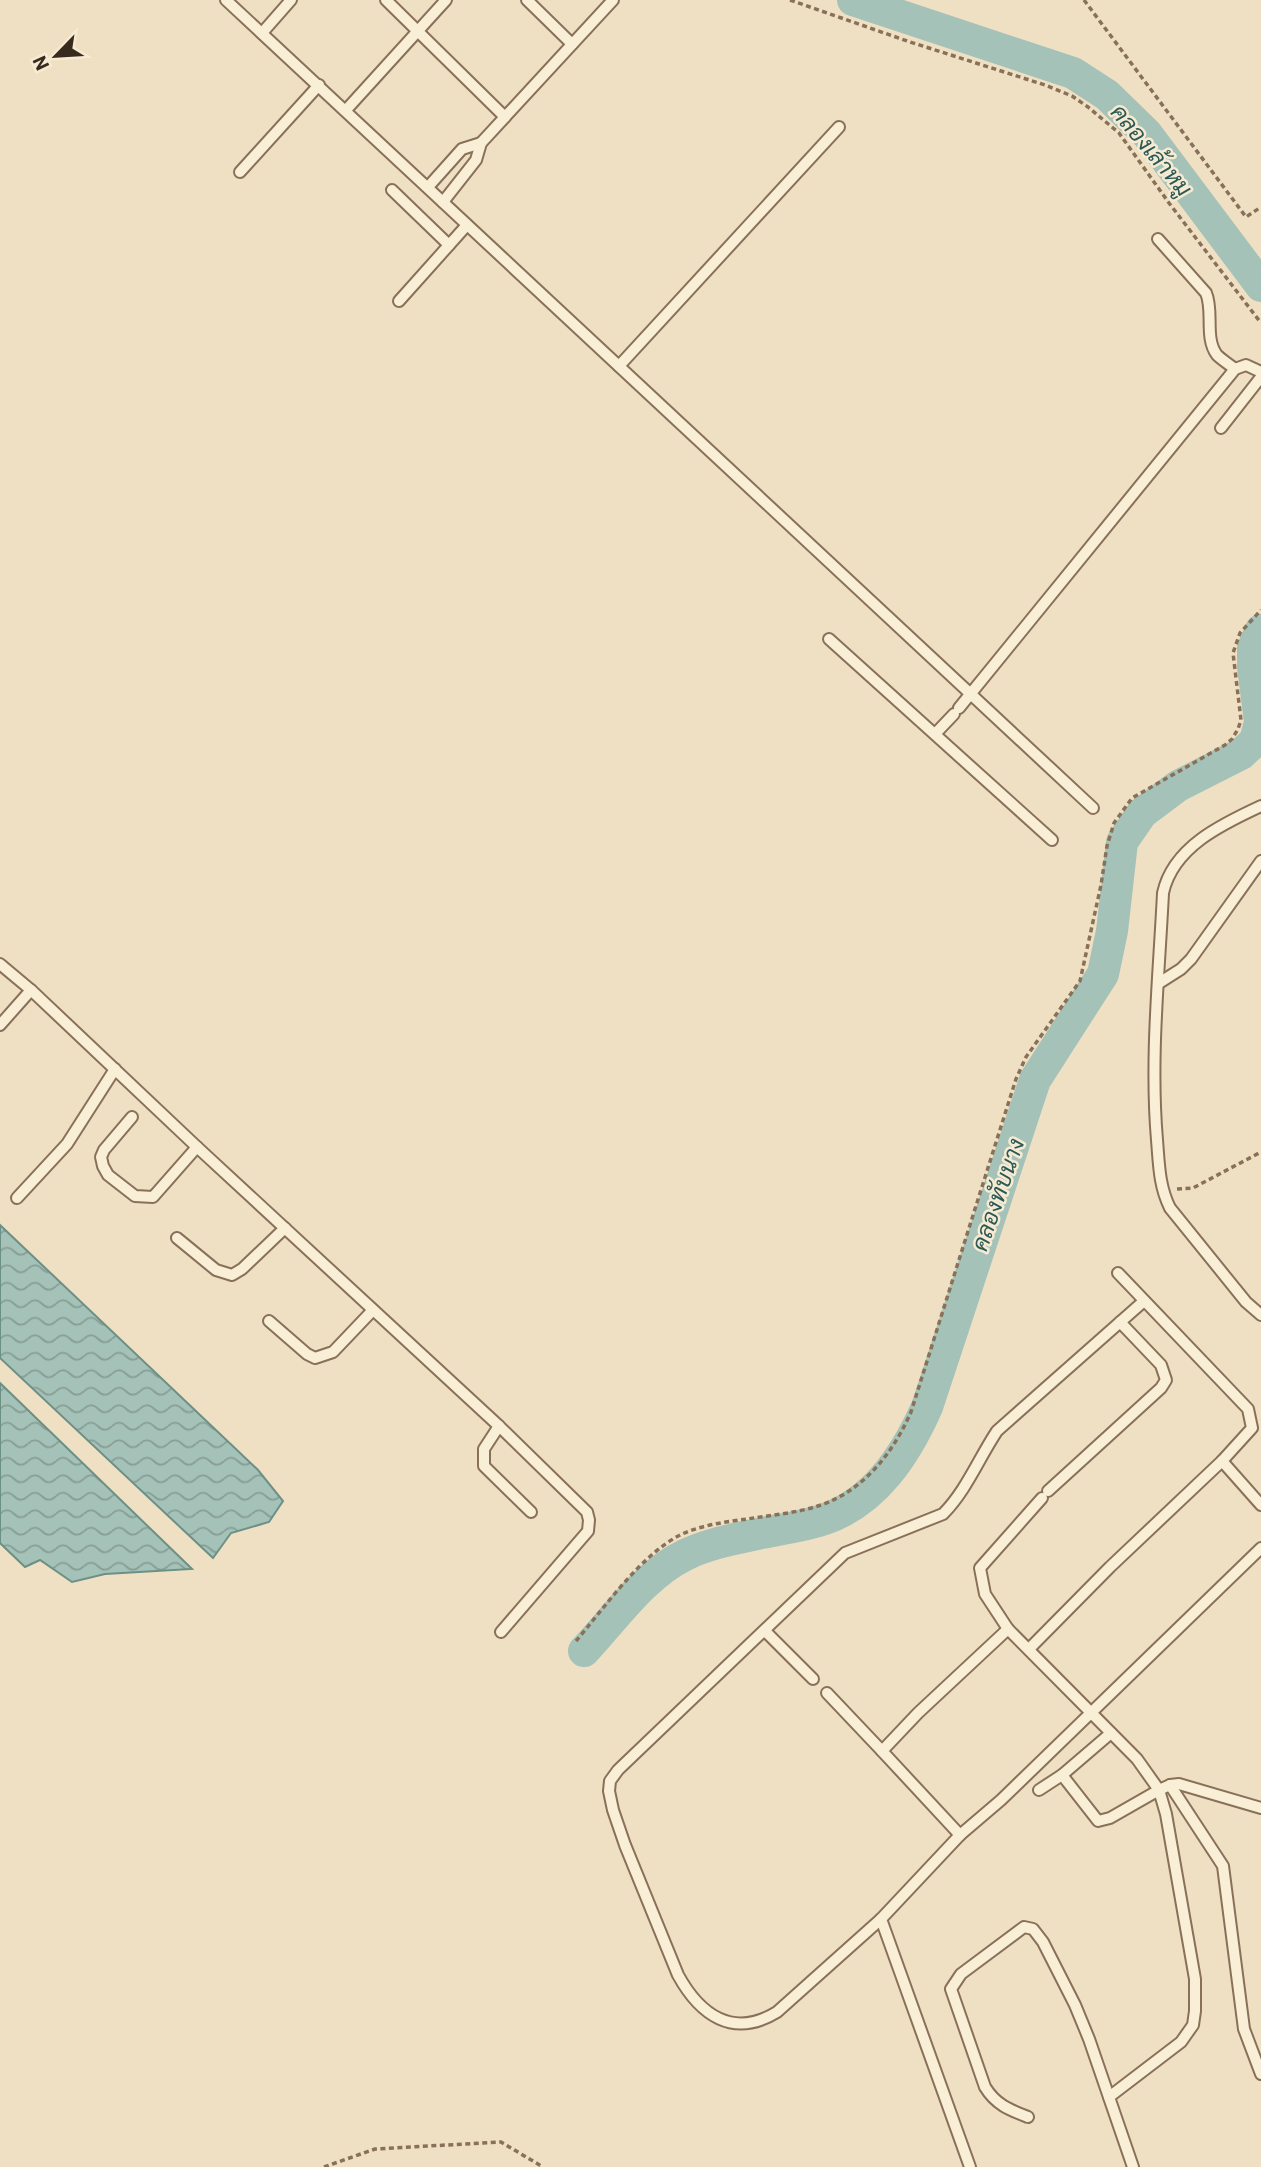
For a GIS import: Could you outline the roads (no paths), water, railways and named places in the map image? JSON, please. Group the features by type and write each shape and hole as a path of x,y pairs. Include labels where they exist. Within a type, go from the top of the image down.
{"lane":[{"path":"226,0 1093,808"},
{"path":"262,33 291,0"},
{"path":"386,0 505,117"},
{"path":"346,110 446,0"},
{"path":"527,0 572,44"},
{"path":"443,202 476,160 481,143 613,0"},
{"path":"240,172 319,85"},
{"path":"619,366 839,127"},
{"path":"428,187 462,149 481,143"},
{"path":"392,190 449,245"},
{"path":"399,301 467,225"},
{"path":"1158,239 1206,293 1214,349 1235,369"},
{"path":"935,734 971,696 1235,369 1246,365 1261,372"},
{"path":"1221,428 1261,377"},
{"path":"829,639 1052,840"},
{"path":"1261,806 1221,825 1194,845 1167,876 1163,893 1158,983 1155,1110 1161,1191 1170,1208 1245,1302 1261,1315"},
{"path":"1158,983 1181,970 1191,959 1261,861"},
{"path":"0,964 499,1426 587,1512 588,1531 501,1632"},
{"path":"0,1025 31,990"},
{"path":"17,1198 66,1144 115,1069"},
{"path":"132,1117 101,1157 108,1175 135,1196 153,1196 197,1147"},
{"path":"177,1238 216,1270 232,1275 242,1269 285,1228"},
{"path":"1029,1649 1222,1461 1252,1428 1248,1409 1118,1273"},
{"path":"1144,1301 997,1431 954,1503 943,1514 845,1553 618,1770 610,1781 613,1810 625,1845 678,1975 688,1993 705,2011 736,2024 751,2024 777,2012 881,1919 960,1835 1001,1800 1261,1548"},
{"path":"270,1321 315,1358 333,1352 373,1310"},
{"path":"1120,1322 1160,1365 1166,1380 1161,1388 1045,1494 980,1568 985,1594 1008,1629 1165,1787 1223,1866 1244,2029 1261,2074"},
{"path":"499,1426 484,1450 484,1466 531,1512"},
{"path":"1222,1461 1261,1505"},
{"path":"882,1751 918,1713 1008,1629"},
{"path":"765,1631 960,1835"},
{"path":"1039,1790 1062,1775 1111,1733"},
{"path":"1062,1775 1098,1821 1110,1818 1165,1787 1179,1784 1261,1808"},
{"path":"1109,2097 1181,2042 1193,2025 1195,1979 1166,1814 1165,1787"},
{"path":"881,1919 970,2167"},
{"path":"1028,2117 1004,2108 992,2098 985,2087 951,1989 961,1974 1024,1927 1033,1929 1043,1942 1070,1995 1089,2039 1133,2167"}],"water":[{"path":"0,1225 258,1470 283,1501 269,1522 231,1533 213,1558 0,1358"},
{"path":"0,1383 192,1569 105,1574 72,1582 40,1560 25,1567 0,1543"}],"waterway":[{"name":"คลองเล้าหมู","path":"853,0 1073,73 1107,95 1147,134 1261,286"},
{"name":"คลองทับนาง","path":"584,1651 643,1585 670,1564 713,1544 810,1524 843,1511 874,1488 899,1458 927,1407 1035,1080 1103,974 1112,931 1122,842 1142,813 1178,786 1241,754 1255,741 1260,722 1253,648 1261,630"}]}
